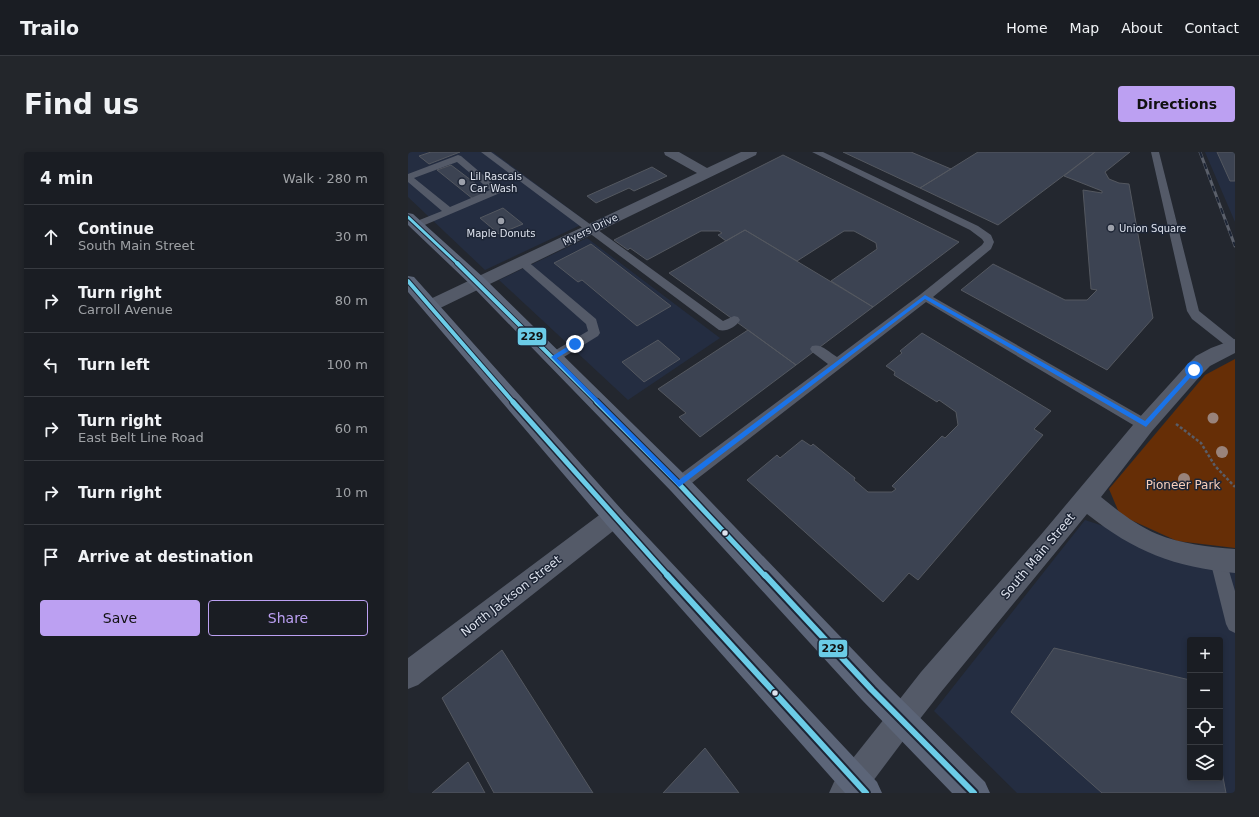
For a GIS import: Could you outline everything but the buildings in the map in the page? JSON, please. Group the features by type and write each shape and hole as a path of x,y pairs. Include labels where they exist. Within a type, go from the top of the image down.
{"main road":[{"path":"412,221 478,282 679,484 974,793"},
{"path":"408,281 855,789"}],"street":[{"path":"670,152 707,173"},
{"name":"Myers Drive","path":"430,306 751,152"},
{"name":"South Main Street","path":"855,789 902,719 931,682 1086,499 1146,425 1203,361 1235,346"},
{"path":"1086,499 1118,524 1155,545 1199,558 1227,561"},
{"name":"North Jackson Street","path":"408,675 614,516"}],"lane":[{"path":"485,152 723,327 734,320"},
{"path":"679,484 836,363 925,297 987,247 989,242 987,237 974,228 816,152"},
{"path":"1155,152 1193,311 1196,316 1235,346"},
{"path":"412,221 448,211 497,191 458,158 408,177 448,211"},
{"path":"522,262 592,322 594,333 554,357"},
{"path":"925,297 1146,425"},
{"path":"816,349 836,363"},
{"path":"1227,561 1235,624"}],"path":[{"path":"1173,423 1195,437 1201,443 1215,466 1235,487"}],"shaded area":[{"path":"408,152 493,152 587,222 485,270 408,197"},
{"path":"1205,152 1235,152 1235,222"},
{"path":"587,238 720,338 628,400 499,280"},
{"path":"1085,520 1235,569 1235,793 1017,793 934,711"}],"green space":[{"name":"Pioneer Park","path":"1235,359 1235,548 1177,541 1120,515 1109,489 1205,375"}],"railway":[{"path":"1200,152 1235,246"}],"transit line":[{"name":"229","path":"408,217 478,282 679,484 872,690 974,793"},
{"name":"229","path":"408,281 614,517 866,793"}],"place":[{"name":"Lil Rascals Car Wash","path":"462,182"},
{"name":"Maple Donuts","path":"501,221"},
{"name":"Union Square","path":"1111,228"}],"route":[{"path":"575,344 554,357 679,484 836,363 925,297 1146,425 1194,370"}]}
